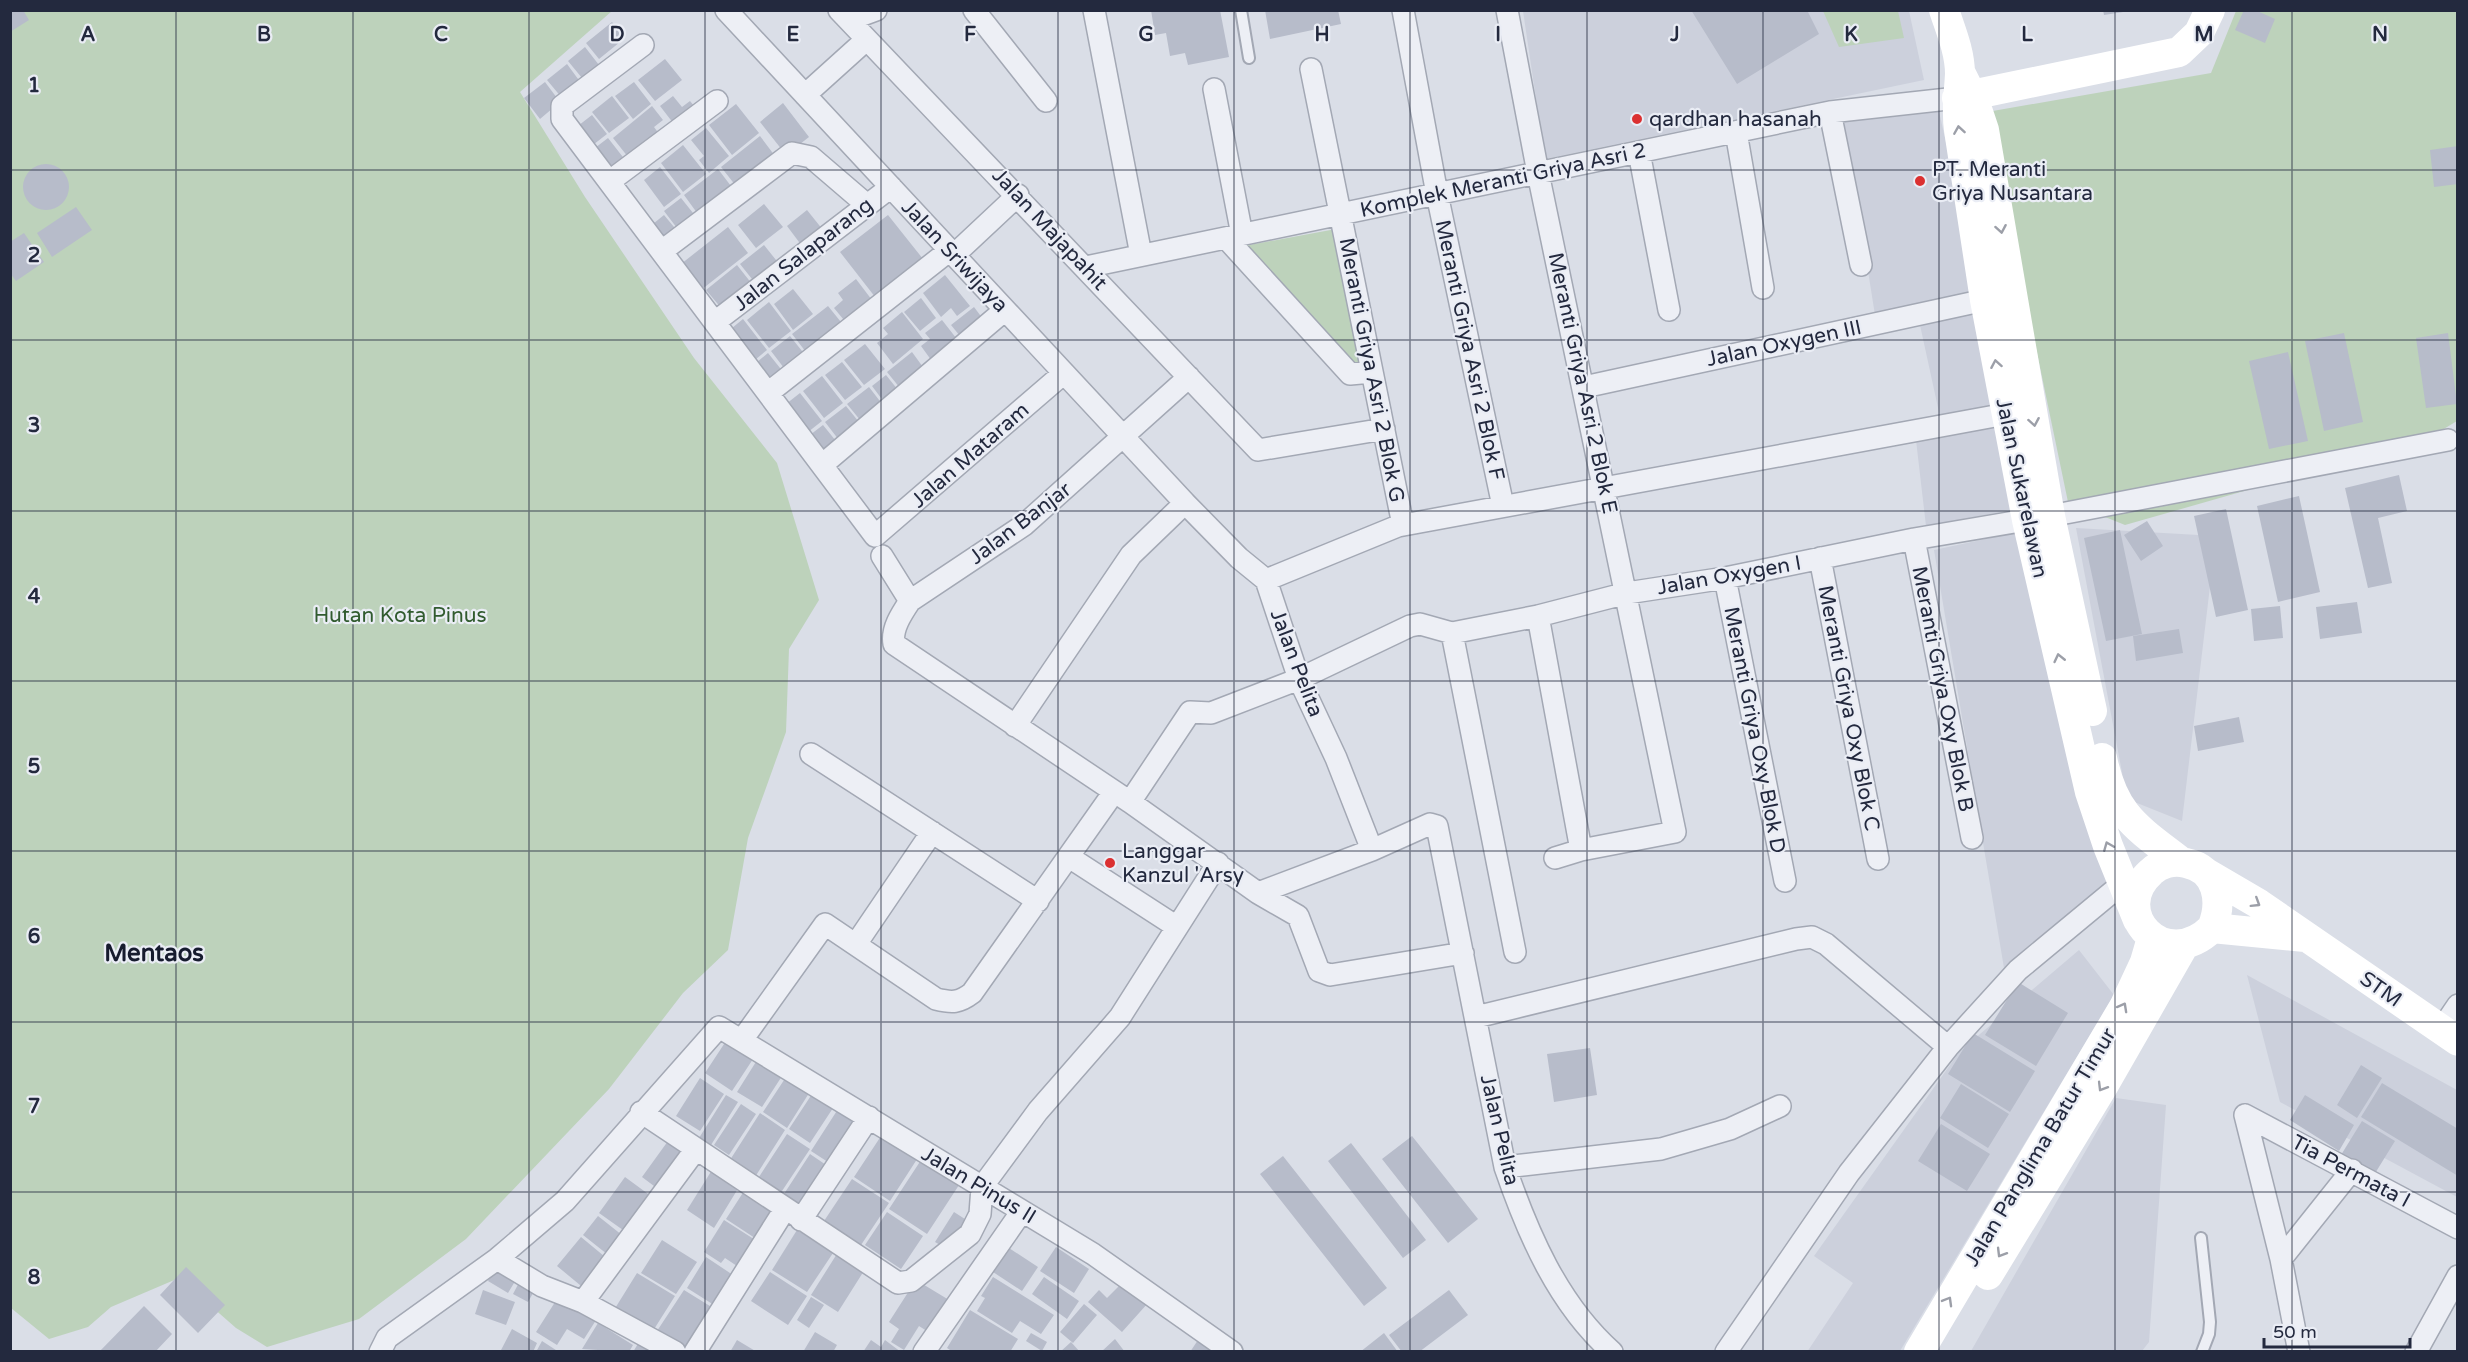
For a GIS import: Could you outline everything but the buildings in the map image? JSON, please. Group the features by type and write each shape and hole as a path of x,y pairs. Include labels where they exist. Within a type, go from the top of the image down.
{"main road":[{"path":"1944,10 1956,43 1963,89 2179,52 2199,33 2210,10"},
{"name":"Jalan Sukarelawan","path":"1963,89 1959,130 1985,300 2006,414 2039,518 2108,783 2124,814 2193,867"},
{"name":"Jalan Sukarelawan","path":"1963,89 1983,130 2039,518 2090,792 2123,882 2145,929"},
{"path":"2166,863 2193,867 2215,885 2219,899 2218,914 2212,928 2201,938 2184,945 2173,946 2145,929 2135,906 2137,892 2143,879 2153,869 2166,863"},
{"name":"STM","path":"2193,867 2259,904 2449,1035"},
{"path":"2212,928 2305,936"},
{"name":"Jalan Panglima Batur Timur","path":"1919,1352 2124,1007 2145,962 2145,929"},
{"name":"Jalan Panglima Batur Timur","path":"1941,1352 2102,1088 2184,945"}],"street":[{"name":"Jalan Sriwijaya","path":"726,10 1185,503"},
{"path":"844,15 876,10"},
{"path":"974,10 1046,100"},
{"path":"1094,10 1142,255"},
{"name":"Meranti Griya Asri 2 Blok F","path":"1403,10 1437,194 1503,506"},
{"name":"Meranti Griya Asri 2 Blok E","path":"1507,10 1538,173 1676,828 1674,832 1581,850"},
{"name":"Jalan Majapahit","path":"844,15 1018,195 1258,450 1384,429"},
{"path":"805,95 866,40"},
{"path":"643,45 560,109 562,119 822,465 879,547 910,601 901,615 893,637 894,644 1122,797 1258,893 1298,916 1319,971 1330,975 1463,953"},
{"name":"Meranti Griya Asri 2 Blok G","path":"1311,69 1403,525"},
{"path":"1214,89 1234,236 1349,373 1372,372"},
{"name":"Komplek Meranti Griya Asri 2","path":"1086,267 1830,112 1963,89"},
{"path":"610,181 717,101"},
{"path":"1830,112 1861,265"},
{"path":"1736,132 1763,288"},
{"path":"1639,152 1669,310"},
{"path":"662,251 792,153 811,157 867,205"},
{"name":"Jalan Salaparang","path":"715,322 891,187"},
{"path":"768,393 952,252 1018,195"},
{"name":"Jalan Oxygen III","path":"1584,387 1985,300"},
{"path":"822,465 1005,310"},
{"name":"Jalan Mataram","path":"879,547 1064,373"},
{"name":"Jalan Banjar","path":"910,601 1024,525 1189,377"},
{"path":"1016,726 1131,555 1185,503 1239,558 1266,580 1403,525 2006,414"},
{"name":"Jalan Oxygen I","path":"1299,679 1410,626 1420,624 1452,633 1538,616 1627,593 1725,578 1914,539 2039,518 2448,440"},
{"name":"Meranti Griya Oxy Blok B","path":"1914,539 1972,838"},
{"name":"Meranti Griya Oxy Blok C","path":"1820,558 1878,858"},
{"name":"Meranti Griya Oxy Blok D","path":"1725,578 1785,881"},
{"name":"Jalan Pelita","path":"1266,580 1299,679 1336,758 1372,850 1430,824 1437,826 1505,1167 1516,1201 1559,1290 1577,1317 1612,1352"},
{"path":"1538,616 1581,850 1555,858"},
{"path":"1452,633 1515,952"},
{"path":"742,1040 825,924 936,999 951,1003 960,1001 972,993 1069,856 1122,797 1190,712 1210,713 1299,679"},
{"path":"812,754 1038,901"},
{"path":"856,944 932,832"},
{"path":"1258,893 1372,850"},
{"path":"1069,856 1177,927"},
{"path":"380,1352 387,1338 497,1259 565,1201 641,1112 793,1214 903,1284 911,1281 970,1234 980,1214 982,1187 1038,1111 1120,1017 1218,863"},
{"path":"1726,1352 1849,1173 1948,1047 2018,970 2123,882"},
{"path":"1476,1017 1812,937 1826,944 1948,1047"},
{"path":"2449,1035 2457,1005"},
{"name":"Jalan Pinus II","path":"641,1112 721,1027 1094,1254 1232,1352"},
{"path":"1505,1167 1639,1154 1730,1129 1780,1106"},
{"name":"Tia Permata I","path":"2281,1259 2245,1115 2457,1228"},
{"path":"695,1352 793,1214 869,1117"},
{"path":"583,1302 696,1149"},
{"path":"2299,1352 2281,1259 2352,1170"},
{"path":"924,1352 1022,1211"},
{"path":"497,1259 542,1286 583,1302 675,1352"},
{"path":"2416,1352 2457,1276"}],"lane":[{"path":"1241,10 1249,58"},
{"path":"2201,1239 2210,1322 2209,1334 2202,1352"}],"shaded area":[{"name":"qardhan hasanah","path":"1523,11 1909,11 1924,80 1545,159"},
{"path":"1937,103 1980,291 1875,315 1844,120"},
{"path":"1980,309 2002,403 1940,417 1920,325"},
{"path":"2001,422 2022,508 1926,526 1916,440"},
{"path":"2076,528 2216,536 2182,821 2127,799"},
{"path":"2023,531 2109,880 2004,968 1934,550"},
{"path":"2079,950 2114,995 1900,1351 1807,1352 1853,1283 1814,1256 1960,1051"},
{"path":"2247,975 2457,1090 2457,1197 2280,1102"},
{"path":"2116,1098 2166,1105 2149,1342 2142,1351 1971,1351"}],"green space":[{"name":"Hutan Kota Pinus","path":"10,11 612,11 520,92 585,197 694,358 777,463 819,600 789,649 786,732 748,838 728,950 683,993 609,1089 466,1239 359,1319 267,1347 236,1328 179,1278 111,1307 88,1327 49,1339 11,1308"},
{"path":"1823,11 1898,11 1904,38 1839,47"},
{"path":"2236,11 2457,11 2457,421 2427,439 2125,525 2068,502 1987,112 2211,73"},
{"path":"1336,229 1362,373 1244,246"}],"place":[{"name":"qardhan hasanah","path":"1637,119"},
{"name":"PT. Meranti Griya Nusantara","path":"1920,181"},
{"name":"Langgar Kanzul 'Arsy","path":"1110,863"}],"district":[{"name":"Mentaos","path":"154,953"}]}
